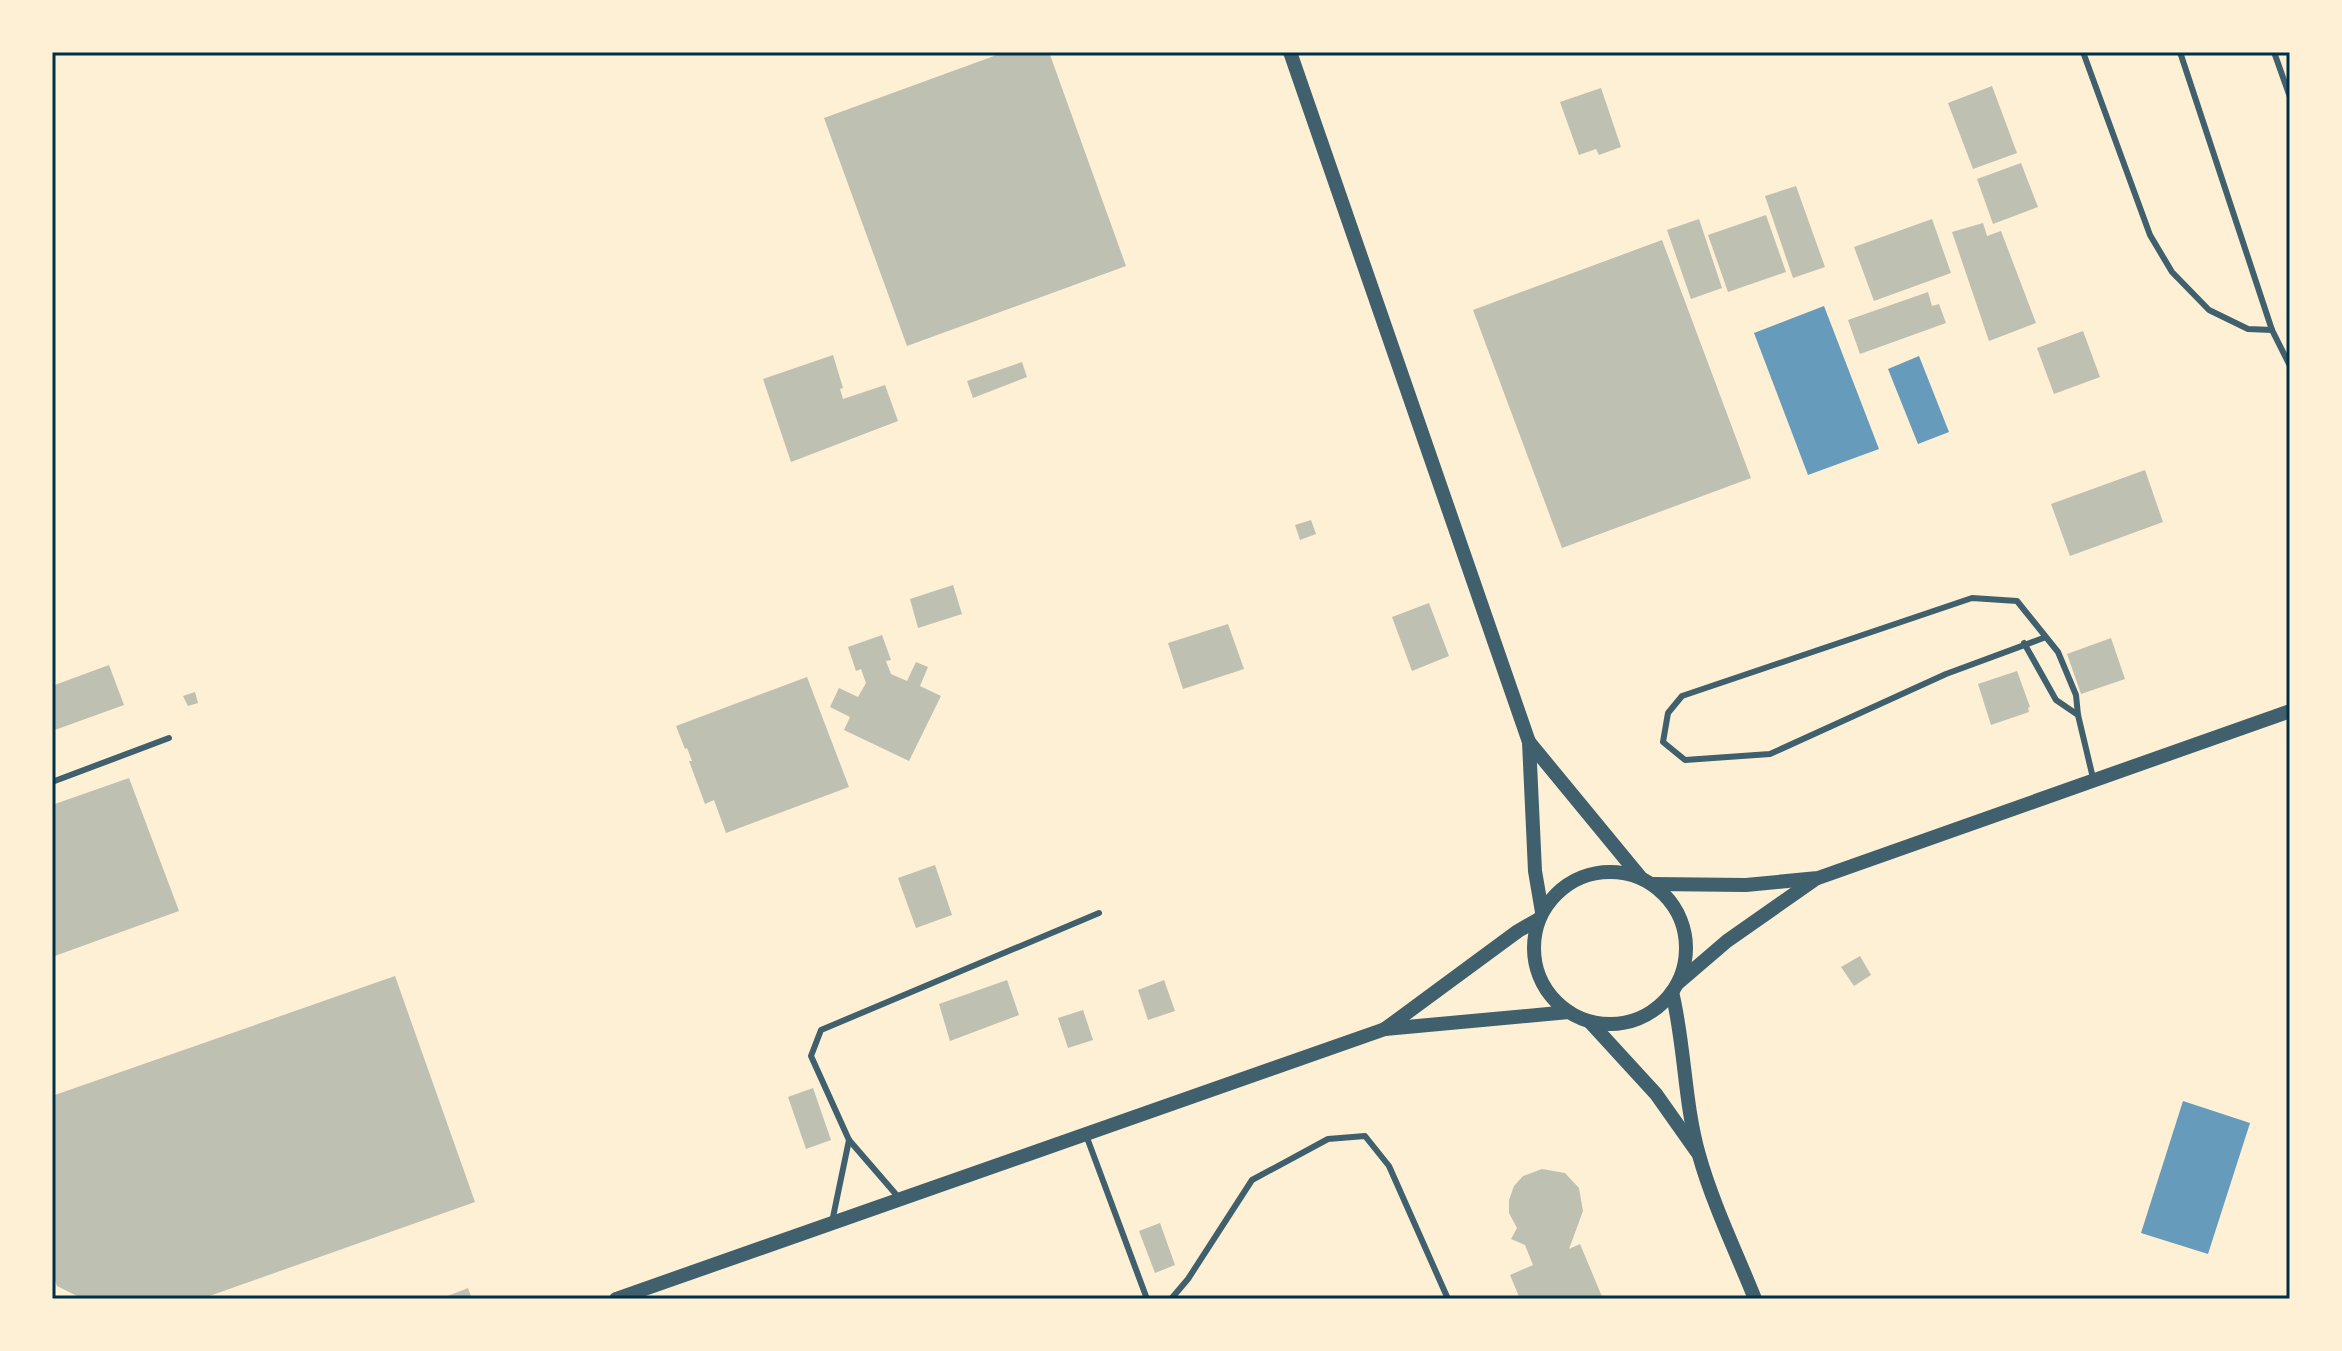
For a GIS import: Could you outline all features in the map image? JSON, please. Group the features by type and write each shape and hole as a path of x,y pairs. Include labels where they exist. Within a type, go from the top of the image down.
{"street":[{"path":"1290,52 1529,742 1540,916 1533,945 1537,971 1549,994 1569,1012 1590,1022 1613,1024 1636,1020 1656,1008 1727,941 1818,878"},
{"path":"1385,1029 1540,916 1555,894 1574,880 1596,872 1619,872 1647,881 1746,885 1818,878 2290,711"},
{"path":"1529,742 1647,881 1668,899 1680,918 1686,940 1685,962 1675,988 1699,1155 1755,1299"},
{"path":"616,1299 1385,1029 1569,1012"},
{"path":"1590,1022 1656,1094 1699,1155"}],"lane":[{"path":"2083,52 2150,235 2172,272 2209,310 2248,329 2272,330"},
{"path":"2180,52 2272,330 2290,366"},
{"path":"2274,52 2290,97"},
{"path":"2046,637 1946,674 1770,754 1685,760 1663,742 1668,713 1682,696 1972,598 2017,601 2046,637 2058,652 2076,695 2094,780"},
{"path":"2024,643 2056,700 2078,715"},
{"path":"52,782 169,738"},
{"path":"900,1199 849,1140 811,1056 821,1030 1099,913"},
{"path":"1086,1135 1147,1299"},
{"path":"1171,1299 1188,1279 1252,1180 1328,1139 1365,1136 1389,1166 1448,1299"},
{"path":"832,1223 849,1140"}],"water":[{"path":"1824,306 1879,449 1808,475 1754,333"},
{"path":"1919,356 1949,432 1918,444 1888,369"},
{"path":"2183,1101 2250,1123 2208,1254 2141,1233"}],"building":[{"path":"1005,52 1049,52 1126,266 907,346 824,118"},
{"path":"1992,86 2017,153 1973,169 1948,103"},
{"path":"1601,88 1621,147 1599,155 1596,149 1579,155 1560,102"},
{"path":"2021,163 2038,207 1993,224 1977,179"},
{"path":"1796,186 1825,267 1793,278 1765,196"},
{"path":"1766,215 1786,272 1728,292 1708,235"},
{"path":"1699,219 1722,288 1691,299 1667,230"},
{"path":"1932,219 1951,273 1874,301 1854,247"},
{"path":"1983,223 1987,236 2001,231 2036,323 1989,341 1952,232"},
{"path":"1662,240 1751,478 1562,548 1473,310"},
{"path":"1928,292 1932,306 1939,304 1946,323 1860,354 1848,320"},
{"path":"2083,331 2100,377 2054,394 2037,348"},
{"path":"833,355 843,388 840,389 843,399 885,385 898,421 791,462 763,379"},
{"path":"1022,362 1027,377 973,398 967,381"},
{"path":"2145,470 2163,522 2070,556 2051,504"},
{"path":"1311,520 1316,534 1300,540 1295,525"},
{"path":"953,585 962,614 918,628 910,599"},
{"path":"1429,603 1449,656 1412,671 1392,617"},
{"path":"1228,624 1244,669 1183,689 1168,643"},
{"path":"882,635 891,660 886,661 891,674 907,681 916,662 928,667 920,686 941,696 909,761 844,730 850,717 830,707 839,688 858,697 866,683 861,669 856,671 848,647"},
{"path":"2111,638 2125,679 2081,694 2067,654"},
{"path":"109,665 124,705 52,731 52,686"},
{"path":"2017,671 2029,712 1991,725 1978,684"},
{"path":"807,677 849,787 726,833 714,800 705,804 689,761 692,761 676,726"},
{"path":"195,692 198,703 188,706 183,696"},
{"path":"129,778 179,911 52,957 52,805"},
{"path":"935,865 952,915 916,928 898,878"},
{"path":"1860,956 1871,975 1854,986 1841,967"},
{"path":"395,976 475,1202 201,1299 83,1299 57,1286 52,1272 52,1096"},
{"path":"1007,980 1019,1015 950,1041 939,1004"},
{"path":"1164,980 1175,1011 1148,1020 1138,990"},
{"path":"1083,1010 1093,1040 1068,1048 1058,1018"},
{"path":"813,1088 831,1140 806,1149 788,1097"},
{"path":"1542,1169 1565,1173 1579,1188 1583,1211 1569,1249 1580,1244 1603,1299 1520,1299 1510,1275 1533,1265 1525,1245 1511,1239 1517,1228 1509,1213 1509,1200 1514,1186 1523,1176"},
{"path":"1160,1223 1175,1265 1155,1273 1139,1231"},
{"path":"468,1288 472,1299 440,1299"}]}
